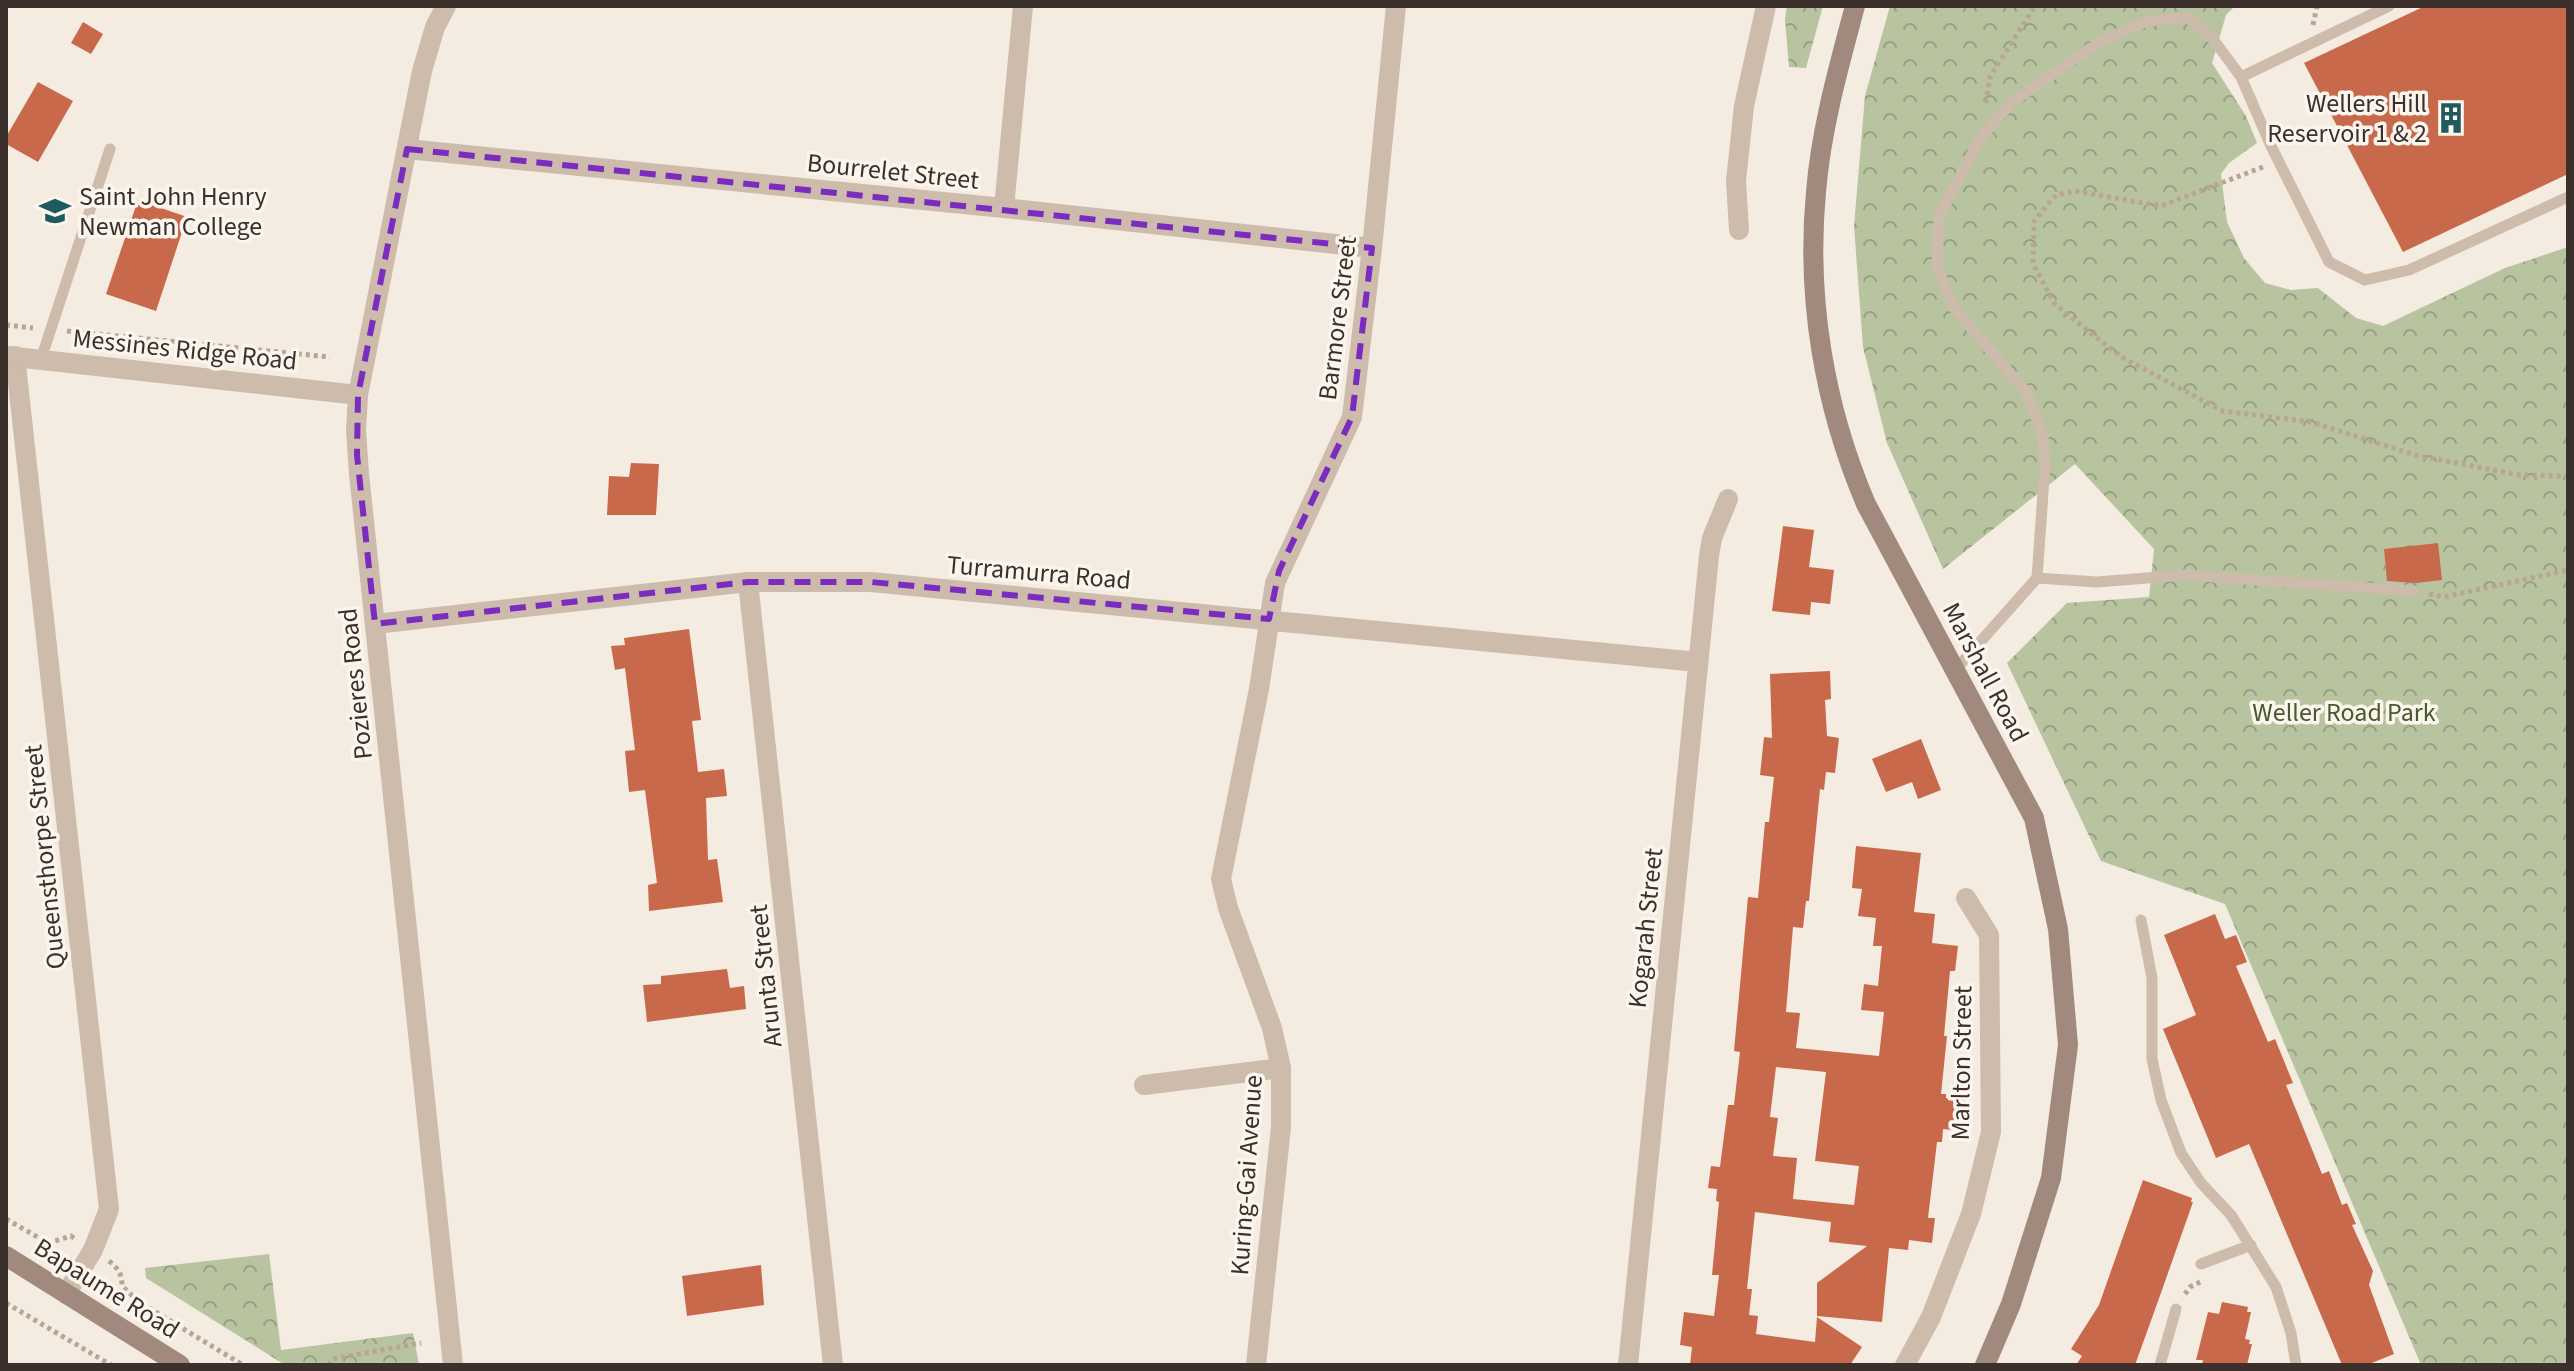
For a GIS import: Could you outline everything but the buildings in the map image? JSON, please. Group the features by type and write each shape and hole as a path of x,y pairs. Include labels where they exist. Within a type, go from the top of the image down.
{"main road":[{"name":"Marshall Road","path":"1855,6 1823,140 1815,193 1815,290 1821,350 1835,417 1852,473 1883,537 2034,818 2058,929 2068,1045 2051,1178 2011,1304 1985,1365"},
{"name":"Bapaume Road","path":"6,1256 180,1365"}],"street":[{"name":"Pozieres Road","path":"446,6 428,47 358,395 357,455 453,1365"},
{"path":"1004,208 1023,6"},
{"name":"Barmore Street","path":"1269,619 1279,571 1352,417 1396,6"},
{"path":"1739,230 1737,162 1747,90 1766,6"},
{"name":"Bourrelet Street","path":"407,149 1372,248"},
{"name":"Messines Ridge Road","path":"10,356 358,395"},
{"name":"Queensthorpe Street","path":"10,356 109,1209 93,1250 66,1294"},
{"name":"Kogarah Street","path":"1628,1365 1710,546 1728,499"},
{"name":"Turramurra Road","path":"375,624 748,582 871,582 1698,662"},
{"name":"Arunta Street","path":"748,582 833,1365"},
{"name":"Kuring-Gai Avenue","path":"1256,1365 1281,1127 1281,1068 1272,1028 1224,897 1221,879 1259,689 1269,619"},
{"name":"Marlton Street","path":"1905,1365 1931,1317 1971,1214 1991,1132 1989,935 1966,898"},
{"path":"1144,1085 1281,1068"}],"lane":[{"path":"2241,77 2389,6"},
{"path":"1956,669 2037,578 2045,464 2043,437 2027,393 1954,308 1937,267 1939,216 1980,139 2012,102 2098,43 2147,21 2188,18 2213,39 2241,77 2329,262 2365,280 2409,270 2568,197"},
{"path":"41,359 110,149"},
{"path":"2037,578 2097,582 2185,575 2413,591"},
{"path":"2141,920 2152,978 2152,1059 2161,1100 2181,1153 2201,1183 2231,1215 2276,1287 2291,1333 2296,1365"},
{"path":"2204,1263 2251,1245"},
{"path":"2160,1365 2176,1309"}],"path":[{"path":"1980,139 1990,77 2035,6"},
{"path":"2279,161 2161,206 2075,191 2056,195 2034,221 2033,264 2055,304 2093,335 2125,359 2223,411 2311,422 2415,455 2519,475 2568,476"},
{"path":"6,325 330,357"},
{"path":"2413,591 2444,597 2568,570"},
{"path":"6,1219 48,1243 71,1236"},
{"path":"110,1262 122,1276 122,1286 139,1302 243,1365"},
{"path":"2176,1309 2190,1287 2211,1276 2204,1263"},
{"path":"6,1303 111,1365"},
{"path":"329,1365 332,1359 421,1343"}],"highlighted area":[{"path":"407,149 1372,248 1352,417 1279,571 1269,619 871,582 748,582 375,624 357,455 358,395"}],"green space":[{"path":"1787,6 1823,6 1806,68 1789,67 1785,19"},
{"name":"Weller Road Park","path":"1890,6 2235,6 2226,15 2212,63 2246,116 2257,143 2229,163 2221,174 2227,222 2244,258 2265,283 2291,290 2318,288 2356,318 2383,326 2505,268 2568,247 2568,1365 2421,1365 2225,904 2101,861 2007,663 2067,603 2149,597 2154,549 2075,464 1943,569 1887,443 1863,347 1854,226 1865,96"},
{"path":"269,1254 281,1350 413,1333 419,1365 285,1365 146,1278 145,1268"}],"place":[{"name":"Wellers Hill Reservoir 1 & 2","path":"2451,118"},
{"name":"Saint John Henry Newman College","path":"55,211"}]}
